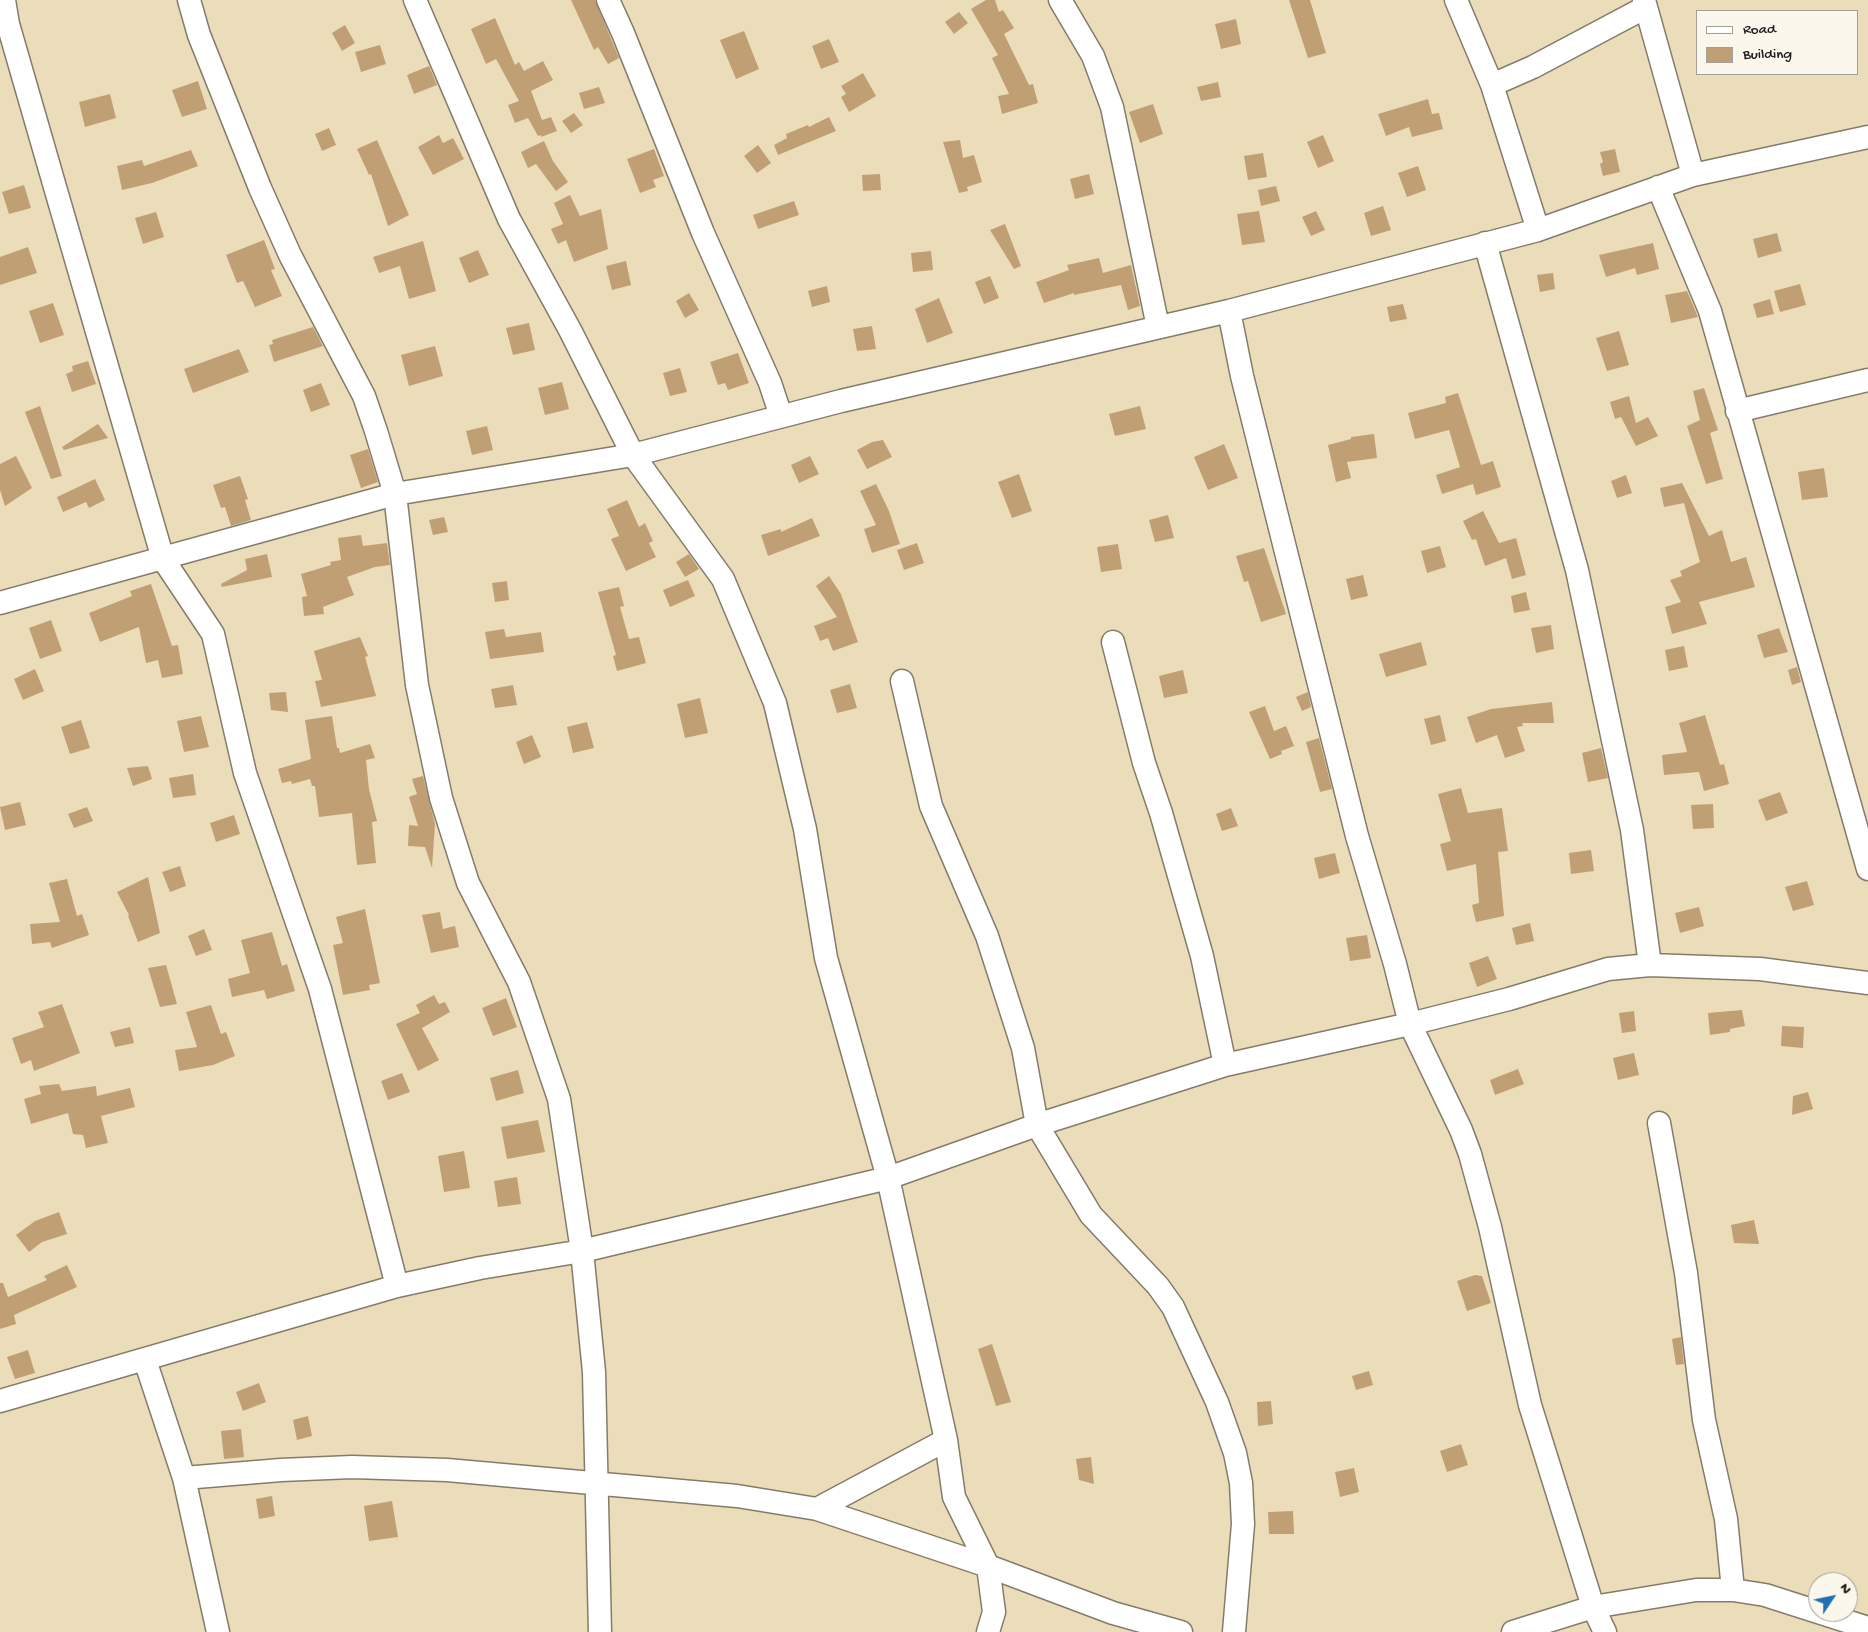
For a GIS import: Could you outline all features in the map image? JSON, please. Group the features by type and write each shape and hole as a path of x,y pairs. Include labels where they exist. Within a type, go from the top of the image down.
{"street":[{"path":"4,0 8,24 163,559 213,634 245,773 320,989 397,1286"},
{"path":"189,0 199,35 260,188 290,255 364,396 394,494 418,685 441,798 468,882 519,982 559,1099 582,1250 594,1372 600,1632"},
{"path":"415,0 510,219 570,330 633,455 723,579 775,703 804,829 826,958 888,1178 946,1440 954,1497 988,1566 994,1612 988,1632"},
{"path":"608,0 703,233 770,383 781,416"},
{"path":"1060,0 1093,56 1112,107 1158,327"},
{"path":"1456,0 1492,86 1538,230"},
{"path":"1492,86 1533,67 1645,4 1693,175"},
{"path":"0,603 394,494 633,455 781,416 1228,311 1538,230 1693,175 1868,136"},
{"path":"1658,187 1710,311 1868,869"},
{"path":"1485,243 1577,570 1632,830 1650,965"},
{"path":"1228,311 1242,376 1357,836 1410,1024 1461,1130 1470,1154 1490,1227 1530,1405 1593,1607 1606,1632"},
{"path":"1738,411 1868,380"},
{"path":"1113,642 1144,763 1162,813 1202,956 1225,1065"},
{"path":"902,682 931,806 987,936 1023,1048 1037,1125 1091,1215 1158,1286 1173,1307 1217,1402 1235,1454 1241,1483 1243,1524 1234,1632"},
{"path":"0,1401 397,1286 480,1268 582,1250 888,1178 1037,1125 1225,1065 1410,1024 1608,970 1650,965 1760,969 1868,983"},
{"path":"1659,1123 1686,1273 1704,1420 1726,1519 1733,1590"},
{"path":"145,1360 184,1478 218,1632"},
{"path":"817,1509 946,1440"},
{"path":"184,1478 281,1470 352,1467 447,1470 737,1496 817,1509 914,1543 988,1566 1113,1613 1181,1632"},
{"path":"1513,1632 1593,1607 1696,1590 1733,1590 1765,1595 1868,1628"}],"building":[{"path":"571,0 595,0 619,58 608,64 598,47 594,50"},
{"path":"986,0 995,0 999,12 1003,10 1014,28 1004,34 1029,85 1033,84 1038,103 1002,114 998,96 1009,94 992,58 998,55 971,9"},
{"path":"1289,0 1310,0 1326,53 1308,58"},
{"path":"959,12 968,23 954,34 945,22"},
{"path":"495,18 515,65 519,62 524,71 543,61 553,80 531,91 542,120 551,117 557,131 541,137 541,135 538,136 528,118 515,123 508,105 519,101 496,59 486,64 471,29"},
{"path":"1236,19 1241,44 1221,49 1215,24"},
{"path":"345,25 355,43 342,51 332,33"},
{"path":"744,31 759,69 736,79 720,40"},
{"path":"829,39 839,62 821,69 812,46"},
{"path":"380,45 386,64 361,72 355,52"},
{"path":"429,66 437,85 414,94 407,75"},
{"path":"863,73 876,96 849,112 841,97 846,94 841,86"},
{"path":"198,81 207,109 182,117 172,90"},
{"path":"1218,82 1221,97 1201,101 1197,87"},
{"path":"599,87 605,103 584,109 579,93"},
{"path":"110,94 116,118 85,127 79,102"},
{"path":"1428,99 1432,114 1439,113 1443,129 1412,137 1409,127 1386,136 1378,114"},
{"path":"1153,104 1163,134 1140,143 1129,112"},
{"path":"574,113 583,125 571,133 562,121"},
{"path":"829,117 836,131 778,155 774,145 787,138 786,134 808,125 809,127"},
{"path":"329,128 336,145 322,151 315,134"},
{"path":"439,135 443,143 453,138 464,159 433,175 418,147"},
{"path":"1323,135 1334,161 1318,168 1307,142"},
{"path":"377,140 409,215 388,226 371,174 369,175 357,149"},
{"path":"960,140 963,158 974,155 982,182 967,187 968,191 959,193 943,142"},
{"path":"544,141 553,161 568,182 556,191 536,164 528,168 521,152"},
{"path":"758,145 771,163 757,173 744,156"},
{"path":"654,149 664,176 653,180 656,187 640,193 627,159"},
{"path":"1615,149 1620,172 1603,176 1600,164 1603,162 1600,152"},
{"path":"191,150 198,166 152,183 122,190 117,166 142,160 144,166"},
{"path":"1263,153 1267,177 1248,180 1244,156"},
{"path":"1418,166 1426,190 1407,197 1398,173"},
{"path":"880,174 881,190 863,191 862,175"},
{"path":"1089,174 1094,194 1075,199 1070,179"},
{"path":"24,185 31,208 9,214 2,192"},
{"path":"1276,186 1280,201 1261,206 1258,190"},
{"path":"570,195 580,216 601,209 608,249 574,262 566,240 558,244 551,229 563,224 554,203"},
{"path":"794,201 799,215 758,229 753,215"},
{"path":"1383,206 1391,230 1371,236 1364,213"},
{"path":"1259,211 1265,242 1242,245 1237,214"},
{"path":"1316,211 1325,230 1311,236 1302,217"},
{"path":"156,212 164,237 143,244 135,218"},
{"path":"1005,224 1021,266 1014,269 990,230"},
{"path":"1777,233 1782,251 1758,258 1753,239"},
{"path":"264,240 275,269 271,270 282,296 255,307 243,281 237,283 226,255"},
{"path":"423,241 436,291 409,299 400,266 379,273 373,257"},
{"path":"1653,243 1659,269 1637,275 1635,268 1606,277 1599,255"},
{"path":"28,247 37,273 0,285 0,257"},
{"path":"478,250 489,275 469,283 459,258"},
{"path":"931,251 933,270 913,272 911,253"},
{"path":"1099,258 1103,273 1131,265 1140,306 1128,310 1121,285 1074,295 1074,293 1044,303 1036,282 1069,270 1067,265"},
{"path":"626,261 631,285 612,290 606,266"},
{"path":"1553,273 1555,289 1540,292 1537,275"},
{"path":"990,276 999,298 984,304 975,282"},
{"path":"1800,284 1806,305 1780,312 1774,291"},
{"path":"827,286 830,302 812,307 808,291"},
{"path":"1687,291 1698,317 1671,323 1665,295"},
{"path":"689,293 699,310 685,318 676,301"},
{"path":"939,298 953,333 927,343 915,309"},
{"path":"1770,299 1774,314 1757,318 1753,304"},
{"path":"53,303 64,335 40,343 29,311"},
{"path":"1403,304 1407,319 1390,322 1387,307"},
{"path":"529,323 535,350 513,355 506,328"},
{"path":"872,326 876,349 857,351 853,329"},
{"path":"313,327 323,346 274,362 269,345 273,344 272,340"},
{"path":"1619,331 1629,365 1607,371 1596,338"},
{"path":"435,346 443,376 409,386 401,355"},
{"path":"239,349 249,372 193,393 184,369"},
{"path":"738,353 749,383 728,390 725,383 718,385 710,362"},
{"path":"88,361 96,384 72,392 66,374 73,371 72,366"},
{"path":"680,368 687,392 670,396 663,373"},
{"path":"562,382 569,409 545,415 538,388"},
{"path":"321,383 330,405 311,412 303,390"},
{"path":"1704,388 1718,430 1710,433 1723,479 1706,484 1687,426 1700,420 1693,391"},
{"path":"1458,393 1481,465 1493,461 1501,487 1476,495 1473,484 1442,494 1436,475 1460,467 1449,430 1415,439 1408,413 1446,403 1445,397"},
{"path":"1629,396 1636,423 1648,417 1658,436 1636,446 1621,417 1615,419 1610,402"},
{"path":"40,406 62,476 51,479 25,412"},
{"path":"1140,406 1146,429 1115,436 1109,414"},
{"path":"98,424 108,438 64,450 62,447"},
{"path":"487,426 493,450 472,455 466,431"},
{"path":"1374,434 1377,458 1347,462 1351,478 1336,482 1328,445 1351,439 1351,437"},
{"path":"883,440 892,457 867,469 857,450 872,442"},
{"path":"1224,444 1238,478 1208,490 1194,457"},
{"path":"368,449 378,482 361,488 350,455"},
{"path":"16,456 32,488 5,506 0,490 0,464"},
{"path":"810,456 819,474 799,483 791,465"},
{"path":"1824,468 1828,497 1802,500 1798,472"},
{"path":"1019,474 1032,511 1012,518 998,482"},
{"path":"1626,475 1632,493 1617,498 1611,481"},
{"path":"240,476 248,499 245,500 251,520 231,526 225,507 221,508 213,485"},
{"path":"95,479 105,500 89,508 86,502 63,512 57,497"},
{"path":"1682,483 1709,536 1722,530 1731,562 1746,557 1755,587 1699,602 1707,624 1672,634 1665,607 1681,602 1670,580 1682,576 1680,571 1700,562 1684,503 1664,507 1660,488"},
{"path":"876,484 889,511 900,544 872,553 864,529 876,525 860,491"},
{"path":"627,500 639,527 645,523 653,541 649,543 656,557 626,571 611,539 619,536 607,509"},
{"path":"1483,511 1499,543 1516,538 1526,575 1512,579 1506,558 1485,566 1476,539 1472,540 1463,521"},
{"path":"1168,515 1174,538 1155,542 1149,520"},
{"path":"444,517 448,532 433,535 429,520"},
{"path":"812,518 820,536 768,556 761,535 781,529 781,532"},
{"path":"361,535 363,546 387,543 390,565 375,567 347,577 354,595 323,607 324,614 304,616 302,597 307,596 301,574 331,565 330,562 341,560 338,538"},
{"path":"917,543 924,563 904,570 897,550"},
{"path":"1118,544 1122,569 1101,572 1097,547"},
{"path":"1440,546 1446,567 1427,573 1421,551"},
{"path":"1264,548 1286,614 1261,622 1248,581 1244,582 1236,556"},
{"path":"267,554 272,577 222,587 221,584 247,570 245,559"},
{"path":"689,554 699,569 685,577 676,562"},
{"path":"1363,575 1368,596 1351,600 1346,579"},
{"path":"829,576 841,594 858,642 833,651 828,638 820,641 814,626 837,617 816,586"},
{"path":"688,580 695,596 670,607 663,590"},
{"path":"507,581 509,600 495,602 492,583"},
{"path":"151,584 172,646 178,645 183,674 162,678 158,660 146,663 139,627 100,642 89,613 132,596 130,591"},
{"path":"619,587 624,606 620,607 629,639 639,637 646,663 617,671 613,656 616,655 598,592"},
{"path":"1526,592 1530,610 1514,613 1511,596"},
{"path":"51,620 62,651 40,659 29,628"},
{"path":"1551,625 1554,649 1536,653 1531,628"},
{"path":"1779,628 1788,652 1764,658 1757,635"},
{"path":"504,629 506,637 541,632 544,652 490,659 485,632"},
{"path":"360,637 368,656 365,657 376,696 321,707 315,681 322,680 314,651"},
{"path":"1421,642 1427,665 1386,677 1379,654"},
{"path":"1684,646 1688,667 1669,671 1665,650"},
{"path":"1797,667 1801,682 1792,685 1788,670"},
{"path":"35,669 44,691 23,700 14,679"},
{"path":"1183,670 1188,693 1164,698 1159,676"},
{"path":"850,684 857,708 837,713 830,690"},
{"path":"513,685 517,705 495,708 491,689"},
{"path":"286,692 288,712 271,710 269,693"},
{"path":"1308,692 1311,707 1302,711 1296,697"},
{"path":"700,698 708,733 685,738 677,704"},
{"path":"1552,702 1554,723 1522,723 1523,726 1517,727 1525,751 1505,758 1497,735 1476,743 1467,717 1491,709"},
{"path":"1265,706 1274,731 1286,726 1294,746 1281,751 1282,754 1270,759 1249,712"},
{"path":"1440,715 1446,741 1431,745 1424,719"},
{"path":"1705,715 1720,765 1724,764 1729,784 1704,791 1699,772 1664,775 1662,755 1687,752 1679,723"},
{"path":"201,716 209,747 184,752 177,721"},
{"path":"332,716 337,748 339,748 340,753 370,744 375,758 366,760 369,789 377,821 372,822 376,863 357,865 352,813 319,817 315,786 312,786 310,779 292,784 291,781 282,783 278,769 311,759 305,720"},
{"path":"81,720 90,748 70,754 61,727"},
{"path":"587,722 594,748 573,753 567,727"},
{"path":"532,735 541,757 524,764 516,742"},
{"path":"1319,738 1332,789 1320,792 1306,742"},
{"path":"1601,748 1608,778 1588,782 1582,753"},
{"path":"148,766 152,779 133,786 127,768"},
{"path":"193,774 196,795 173,798 169,778"},
{"path":"423,776 435,824 432,868 425,847 408,846 409,825 418,826 409,797 417,794 412,779"},
{"path":"1461,788 1468,813 1502,808 1508,851 1498,852 1504,916 1476,922 1472,905 1479,903 1476,864 1447,871 1440,844 1451,841 1438,794"},
{"path":"1780,792 1788,813 1766,821 1758,800"},
{"path":"20,802 26,825 5,830 0,807"},
{"path":"1713,804 1714,828 1693,829 1691,805"},
{"path":"87,807 93,821 74,828 68,814"},
{"path":"1231,808 1238,826 1222,831 1216,814"},
{"path":"234,815 240,834 216,842 210,823"},
{"path":"1591,850 1594,871 1571,874 1569,853"},
{"path":"1335,853 1340,873 1319,879 1314,858"},
{"path":"180,866 186,886 170,892 162,872"},
{"path":"148,877 160,933 138,942 129,915 117,892"},
{"path":"67,879 77,916 82,914 89,935 52,948 50,942 32,944 30,924 60,922 49,883"},
{"path":"1807,881 1814,905 1793,911 1785,887"},
{"path":"1699,907 1704,926 1680,933 1675,913"},
{"path":"365,909 380,983 369,985 370,990 343,995 333,945 343,943 336,917"},
{"path":"440,912 443,929 455,926 459,947 431,953 422,915"},
{"path":"1530,923 1534,941 1516,945 1512,928"},
{"path":"204,929 212,950 196,956 188,936"},
{"path":"272,932 282,966 287,964 295,991 267,999 264,990 232,997 228,979 250,973 241,940"},
{"path":"1367,935 1371,958 1350,961 1346,938"},
{"path":"1488,956 1497,979 1477,987 1469,963"},
{"path":"166,965 177,1004 160,1007 148,968"},
{"path":"434,995 439,1004 445,1002 450,1012 422,1028 439,1060 418,1071 396,1024 420,1013 416,1005"},
{"path":"506,998 517,1027 493,1036 482,1008"},
{"path":"62,1004 80,1053 34,1071 31,1060 21,1064 12,1038 44,1027 38,1012"},
{"path":"211,1005 221,1034 226,1032 235,1056 213,1065 179,1071 175,1050 197,1047 186,1012"},
{"path":"1742,1010 1745,1026 1730,1029 1730,1032 1710,1035 1708,1013"},
{"path":"1634,1011 1636,1031 1622,1033 1619,1013"},
{"path":"1782,1026 1804,1027 1803,1048 1781,1046"},
{"path":"130,1027 134,1043 115,1047 110,1032"},
{"path":"1634,1053 1639,1075 1618,1080 1613,1058"},
{"path":"1518,1069 1524,1084 1495,1095 1490,1080"},
{"path":"518,1070 524,1093 496,1101 490,1078"},
{"path":"402,1073 410,1092 388,1100 381,1081"},
{"path":"59,1084 62,1091 96,1086 97,1096 130,1088 135,1107 101,1116 108,1143 86,1148 83,1135 73,1134 68,1113 31,1124 24,1099 41,1094 39,1086"},
{"path":"1808,1092 1813,1109 1792,1115 1793,1096"},
{"path":"538,1120 545,1152 507,1159 501,1127"},
{"path":"464,1151 470,1188 444,1192 438,1156"},
{"path":"517,1177 521,1204 498,1207 494,1181"},
{"path":"59,1212 67,1234 42,1242 29,1252 16,1235 35,1221"},
{"path":"1754,1220 1759,1244 1734,1243 1731,1225"},
{"path":"67,1265 77,1287 14,1315 16,1324 0,1329 0,1283 3,1283 8,1297 47,1280 44,1276"},
{"path":"1475,1275 1482,1276 1491,1303 1467,1311 1457,1281"},
{"path":"1681,1337 1684,1364 1676,1365 1672,1339"},
{"path":"992,1344 1011,1402 996,1406 978,1349"},
{"path":"28,1350 35,1373 15,1379 7,1357"},
{"path":"1369,1371 1373,1385 1356,1390 1352,1376"},
{"path":"259,1383 266,1402 243,1411 236,1392"},
{"path":"1271,1401 1273,1424 1258,1426 1257,1402"},
{"path":"308,1416 312,1436 297,1440 293,1420"},
{"path":"241,1429 244,1457 224,1459 221,1431"},
{"path":"1461,1444 1468,1465 1447,1472 1440,1451"},
{"path":"1091,1457 1094,1484 1079,1480 1076,1459"},
{"path":"1354,1468 1359,1492 1340,1497 1335,1472"},
{"path":"272,1496 275,1516 259,1519 256,1499"},
{"path":"392,1501 398,1537 369,1541 364,1506"},
{"path":"1293,1511 1294,1534 1269,1534 1268,1512"}]}
